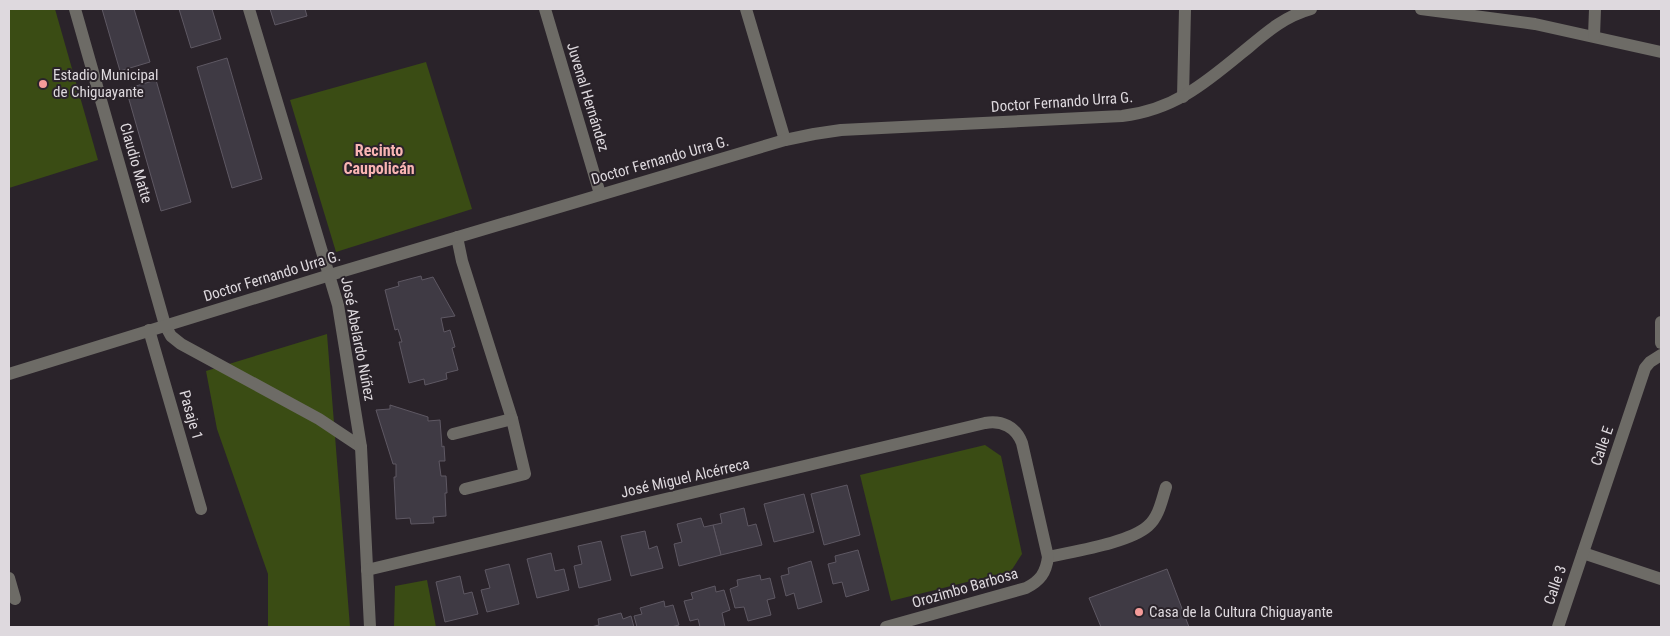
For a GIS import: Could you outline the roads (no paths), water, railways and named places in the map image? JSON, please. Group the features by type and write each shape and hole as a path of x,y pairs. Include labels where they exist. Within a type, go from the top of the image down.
{"street":[{"name":"Claudio Matte","path":"75,9 165,325"},
{"name":"José Abelardo Núñez","path":"249,9 338,305 361,447 370,627"},
{"name":"Juvenal Hernández","path":"545,9 600,194"},
{"path":"746,9 785,140"},
{"path":"1183,97 1184,9"},
{"name":"Doctor Fernando Urra G.","path":"9,374 456,237 785,140 841,130 1122,116 1152,111 1183,97 1212,78 1273,27 1299,12 1311,9"},
{"path":"1421,9 1535,24 1661,52"},
{"path":"1594,36 1595,9"},
{"path":"456,237 512,419 525,474 465,489"},
{"path":"1661,322 1661,343"},
{"path":"165,325 170,336 181,344 319,419 361,447"},
{"name":"Pasaje 1","path":"150,330 201,508"},
{"name":"Calle E","path":"1583,553 1645,368 1650,362 1661,355"},
{"path":"453,434 512,419"},
{"name":"José Miguel Alcérreca","path":"367,570 994,422 1016,431 1022,443 1048,557"},
{"path":"1048,557 1119,540 1137,533 1149,525 1154,518 1166,487"},
{"path":"1583,553 1661,579"},
{"name":"Calle 3","path":"1558,627 1583,553"},
{"name":"Orozimbo Barbosa","path":"886,627 1026,588 1040,579 1047,565 1048,557"},
{"path":"9,578 15,599"}],"place":[{"name":"Estadio Municipal de Chiguayante","path":"43,84"},
{"name":"Casa de la Cultura Chiguayante","path":"1139,612"}],"district":[{"name":"Recinto Caupolicán","path":"379,159"}]}
